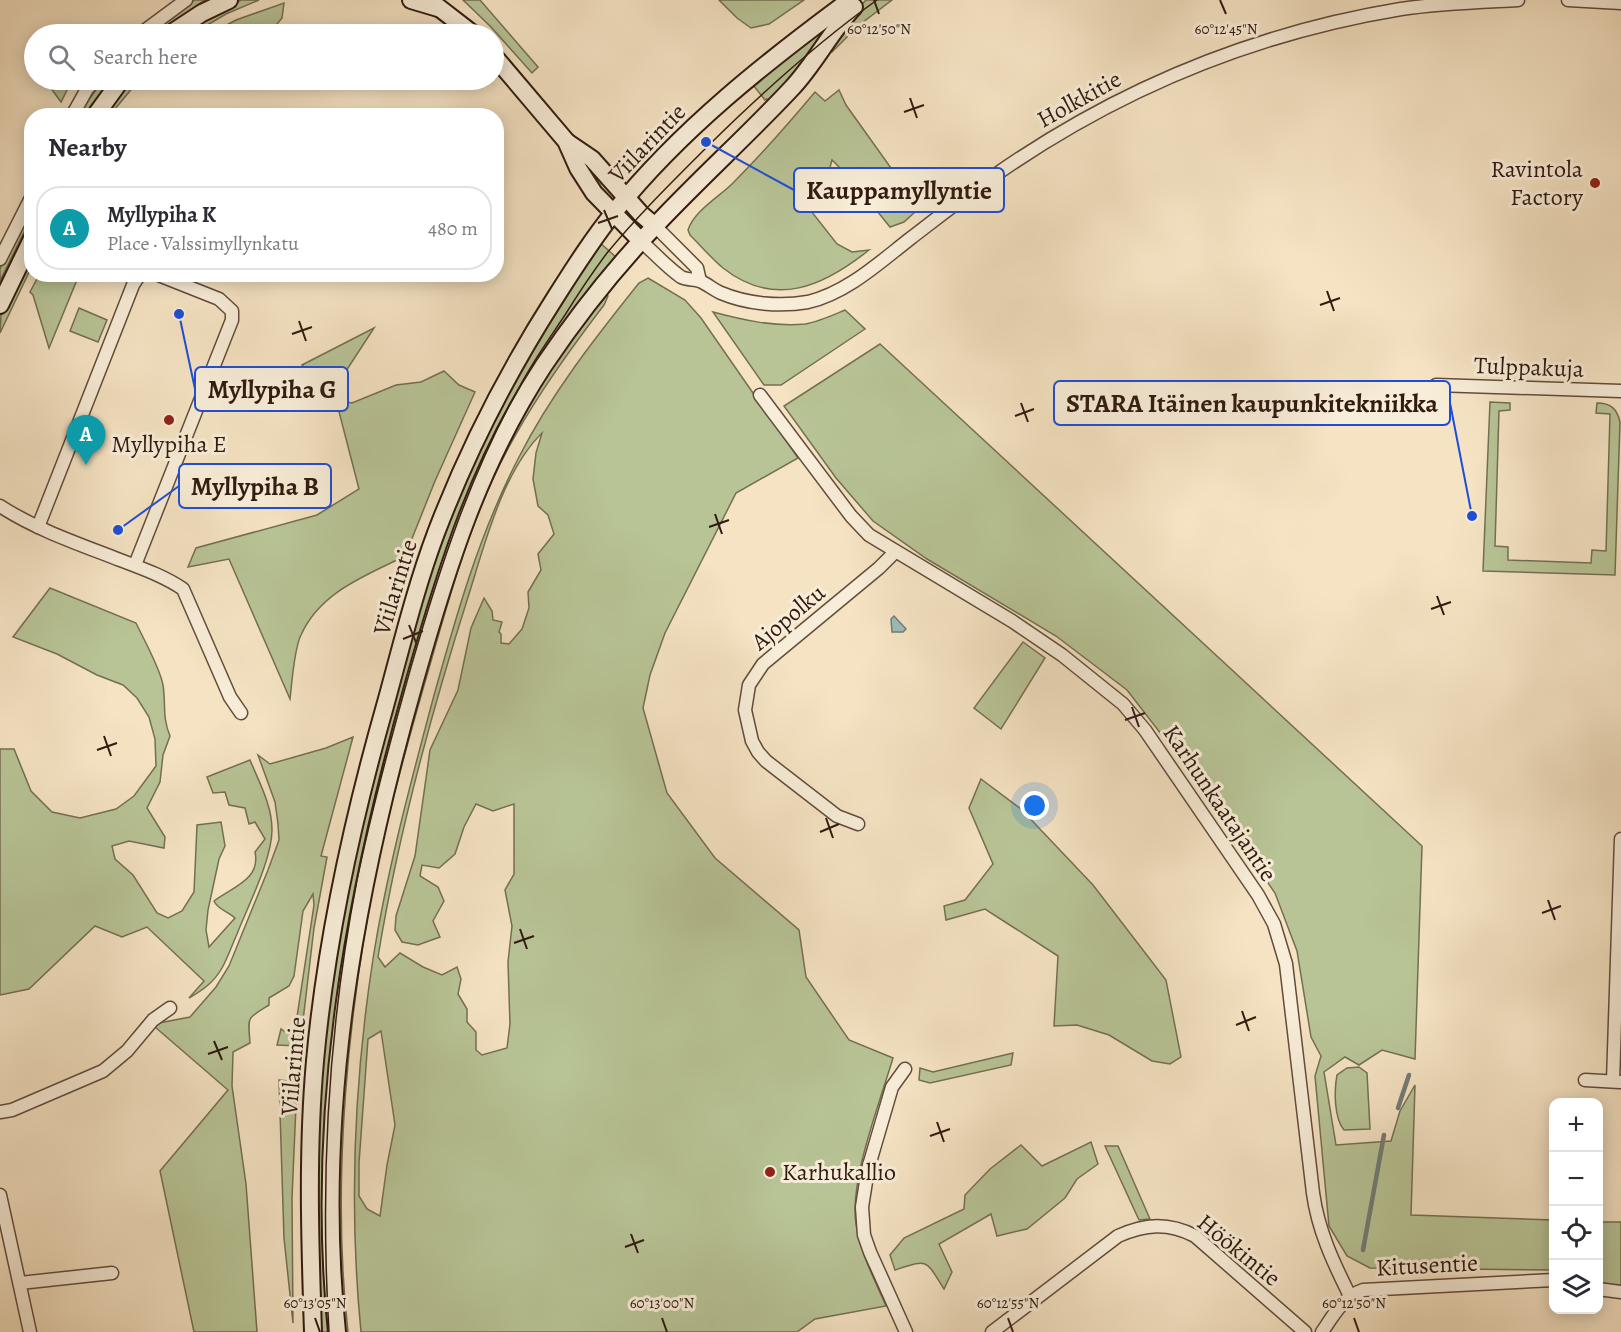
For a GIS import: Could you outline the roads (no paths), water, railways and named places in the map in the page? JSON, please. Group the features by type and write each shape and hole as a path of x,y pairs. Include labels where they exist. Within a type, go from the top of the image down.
{"main road":[{"path":"185,24 229,0"},
{"path":"411,0 434,4 460,24"},
{"name":"Viilarintie","path":"313,1332 310,1178 315,1062 329,952 341,885 375,740 435,536 482,423 527,341 588,247 626,197 741,83 850,0"},
{"name":"Viilarintie","path":"337,1332 333,1288 331,1210 335,1103 341,1030 360,899 386,784 450,560 490,459 543,367 572,325 641,241 794,86 839,23 860,0"},
{"path":"504,68 566,141 592,159 655,226"},
{"path":"101,108 114,90"},
{"path":"566,141 578,168 589,185 641,241"},
{"path":"0,305 24,256"}],"street":[{"path":"154,24 186,0"},
{"name":"Holkkitie","path":"641,241 683,278 699,281 725,295 767,304 787,305 809,301 829,295 883,261 971,191 1049,138 1098,110 1164,78 1253,45 1347,20 1403,9 1518,0"},
{"path":"1568,0 1621,3"},
{"path":"76,108 86,90"},
{"path":"0,259 24,212"},
{"path":"655,226 697,268 699,281"},
{"path":"38,527 135,282"},
{"path":"135,565 232,320 232,312 219,299 176,282"},
{"name":"Tulppakuja","path":"1436,385 1621,391"},
{"name":"Karhunkaatajantie","path":"760,395 850,516 869,535 1012,621 1062,655 1123,704 1145,730 1258,895 1274,924 1286,964 1312,1192 1318,1222 1331,1259 1350,1296"},
{"path":"0,507 38,527 135,565 183,590 230,697 240,713"},
{"name":"Ajopolku","path":"858,824 837,816 776,769 758,752 747,723 747,696 755,674 771,655 879,568 895,552"},
{"path":"1585,1080 1617,1081 1621,839"},
{"path":"0,1112 12,1110 103,1071 127,1051 153,1020 170,1008"},
{"path":"905,1070 892,1087 868,1169 862,1207 864,1235 906,1332"},
{"path":"0,1195 30,1332"},
{"name":"Höökintie","path":"992,1332 1118,1236 1132,1230 1158,1225 1186,1231 1203,1242 1305,1332"},
{"path":"20,1283 112,1273"},
{"name":"Kitusentie","path":"1322,1332 1350,1296 1363,1290 1549,1280"},
{"path":"1603,1290 1621,1293"}],"water":[{"path":"894,616 906,629 903,632 892,632 891,619"}],"waterway":[{"path":"1398,1108 1409,1075"},
{"path":"1363,1250 1384,1135"}],"tram line":[{"path":"329,1332 326,1275 326,1162 333,1049 347,936 357,880 382,773 433,595 471,488 502,419 525,377 607,253 658,197 751,105 812,50 877,0"}],"place":[{"name":"Kauppamyllyntie","path":"706,142"},
{"name":"Ravintola Factory","path":"1595,183"},
{"name":"Myllypiha G","path":"179,314"},
{"name":"Myllypiha E","path":"169,420"},
{"name":"Myllypiha K","path":"86,465"},
{"name":"STARA Itäinen kaupunkitekniikka","path":"1472,516"},
{"name":"Myllypiha B","path":"118,530"},
{"name":"Karhukallio","path":"770,1172"}]}
